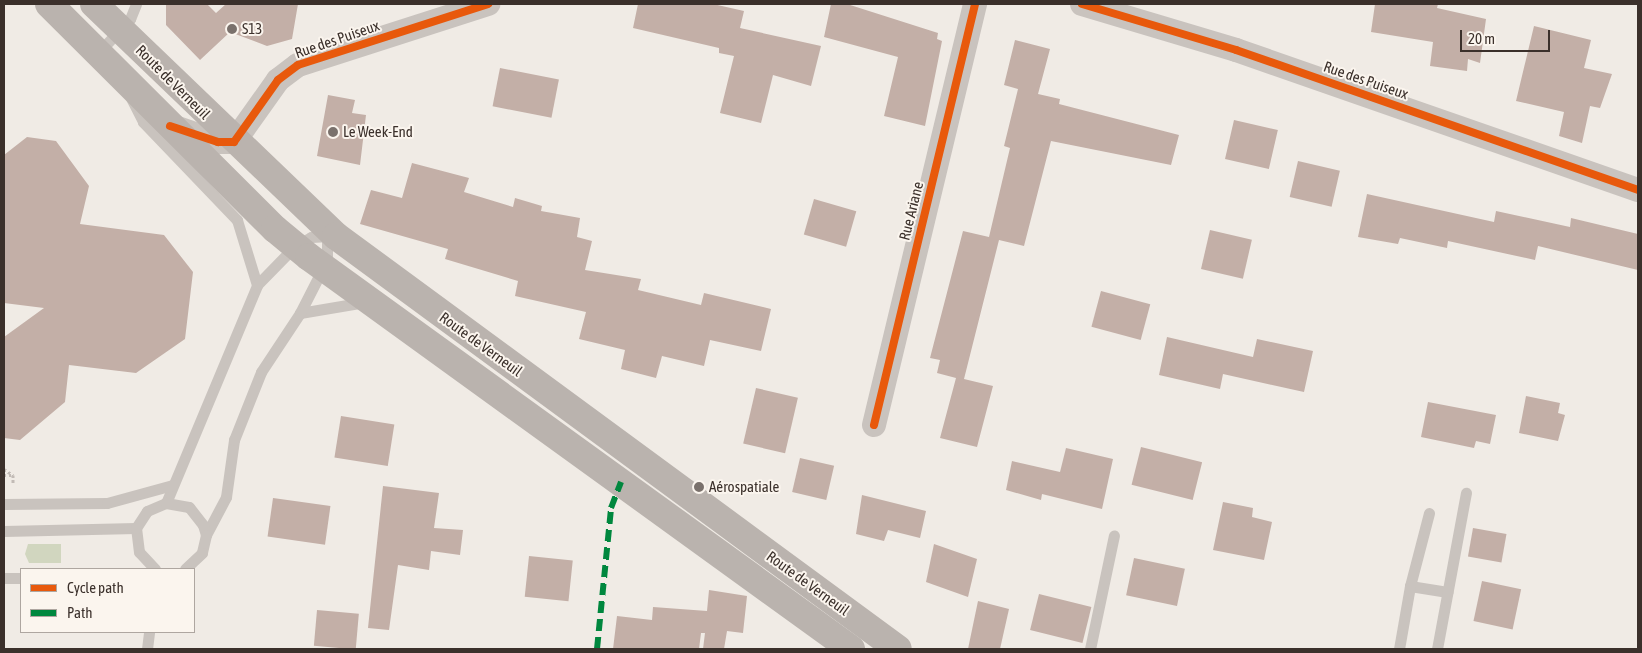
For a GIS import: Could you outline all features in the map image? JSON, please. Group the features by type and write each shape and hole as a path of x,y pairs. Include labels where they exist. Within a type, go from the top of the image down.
{"main road":[{"name":"Route de Verneuil","path":"49,4 170,126 295,246 851,649"},
{"name":"Route de Verneuil","path":"94,4 234,142 329,232 898,649"}],"street":[{"name":"Rue des Puiseux","path":"234,142 278,80 298,65 488,4"},
{"name":"Rue Ariane","path":"874,425 975,4"},
{"name":"Rue des Puiseux","path":"1082,4 1236,50 1638,190"},
{"path":"170,126 218,142 234,142"}],"lane":[{"path":"98,53 130,19 136,4"},
{"path":"118,72 143,122 237,220 258,285"},
{"path":"166,503 258,285 295,246 311,237 329,232 329,254 300,313 261,372 234,440 226,497 206,536 202,553 186,568"},
{"path":"300,313 371,302"},
{"path":"4,504 107,503 173,485"},
{"path":"1437,649 1466,493"},
{"path":"154,568 138,552 136,528 147,511 166,503 189,507 197,514 206,536"},
{"path":"1399,649 1410,586 1429,513"},
{"path":"4,531 136,528"},
{"path":"1090,649 1114,534"},
{"path":"4,578 20,578"},
{"path":"1410,586 1448,592"},
{"path":"147,649 149,633"}],"path":[{"path":"4,469 13,475"}],"green space":[{"path":"28,544 61,544 61,563 29,563 25,554"}],"building":[{"name":"S13","path":"166,4 207,4 216,13 226,4 298,4 292,39 267,46 230,32 200,60 166,25"},
{"path":"638,4 713,4 744,11 740,28 821,46 811,86 773,75 761,123 720,113 734,56 719,53 719,48 633,28"},
{"path":"831,4 847,4 938,33 937,39 942,41 925,126 884,116 898,57 824,37"},
{"path":"1375,4 1438,4 1437,8 1486,19 1480,63 1468,59 1467,71 1430,66 1433,42 1371,32"},
{"path":"1534,26 1591,40 1584,68 1612,74 1600,108 1590,106 1582,143 1559,136 1564,112 1516,101"},
{"path":"1015,40 1050,49 1038,94 1060,99 1059,104 1179,135 1171,165 1051,141 1024,246 999,240 964,379 993,386 977,447 940,438 956,378 937,373 940,360 930,358 963,231 989,237 1010,148 1004,146 1018,89 1004,85"},
{"path":"500,68 559,79 551,118 493,106"},
{"path":"328,95 355,100 352,113 366,115 360,165 317,156"},
{"path":"1234,120 1278,130 1269,169 1225,159"},
{"path":"27,137 56,141 89,186 80,224 164,235 193,272 185,339 136,373 69,365 65,402 20,440 4,438 4,337 44,308 4,303 4,155"},
{"path":"1298,161 1340,171 1332,207 1290,197"},
{"path":"412,163 469,178 464,192 513,207 515,198 542,206 541,211 580,218 577,237 592,241 585,270 641,279 638,290 701,305 704,293 771,309 761,351 710,340 704,366 662,356 656,378 621,369 625,350 579,339 586,312 515,296 518,281 445,259 448,249 360,224 371,190 402,198"},
{"path":"1367,194 1494,222 1496,211 1570,227 1571,218 1638,234 1638,270 1538,246 1535,260 1448,241 1447,248 1400,238 1398,244 1358,237"},
{"path":"814,199 856,211 846,247 804,235"},
{"path":"1210,230 1252,240 1243,279 1201,269"},
{"path":"1101,291 1150,304 1141,340 1091,327"},
{"path":"1167,337 1253,357 1257,339 1313,351 1304,392 1223,374 1220,389 1159,375"},
{"path":"756,388 798,398 785,453 743,444"},
{"path":"1526,396 1560,403 1558,413 1565,415 1558,441 1519,433"},
{"path":"1428,402 1496,415 1490,444 1476,441 1474,448 1421,437"},
{"path":"341,416 394,424 388,466 334,457"},
{"path":"1141,447 1202,462 1193,500 1132,485"},
{"path":"1066,448 1113,459 1102,509 1042,494 1041,500 1006,490 1012,461 1060,472"},
{"path":"800,458 834,466 826,500 792,492"},
{"path":"383,486 439,493 434,528 463,530 460,555 431,551 429,570 398,565 389,630 368,628"},
{"path":"862,495 926,511 920,538 888,530 884,541 856,534"},
{"path":"273,498 330,506 325,545 268,537"},
{"path":"1223,502 1253,508 1252,517 1272,522 1264,560 1213,550"},
{"path":"1473,528 1506,534 1501,562 1468,557"},
{"path":"934,544 977,559 968,597 926,582"},
{"path":"529,556 573,561 568,601 525,597"},
{"path":"1134,558 1185,569 1177,606 1126,595"},
{"path":"1482,581 1521,589 1513,629 1473,621"},
{"path":"709,590 747,596 743,633 727,631 724,649 703,649 705,633 701,633 699,649 613,649 617,616 652,620 653,607 707,611"},
{"path":"1039,594 1091,607 1082,643 1030,630"},
{"path":"978,601 1009,609 1000,649 968,649"},
{"path":"317,610 359,614 356,649 314,646"}],"marked path":[{"path":"597,649 611,508 621,482"}],"cycle path":[{"path":"170,126 218,142 234,142 278,80 298,65 488,4"},
{"path":"874,425 975,4"},
{"path":"1082,4 1236,50 1638,190"}],"place":[{"name":"S13","path":"232,29"},
{"name":"Le Week-End","path":"333,132"},
{"name":"Aérospatiale","path":"699,487"}]}
